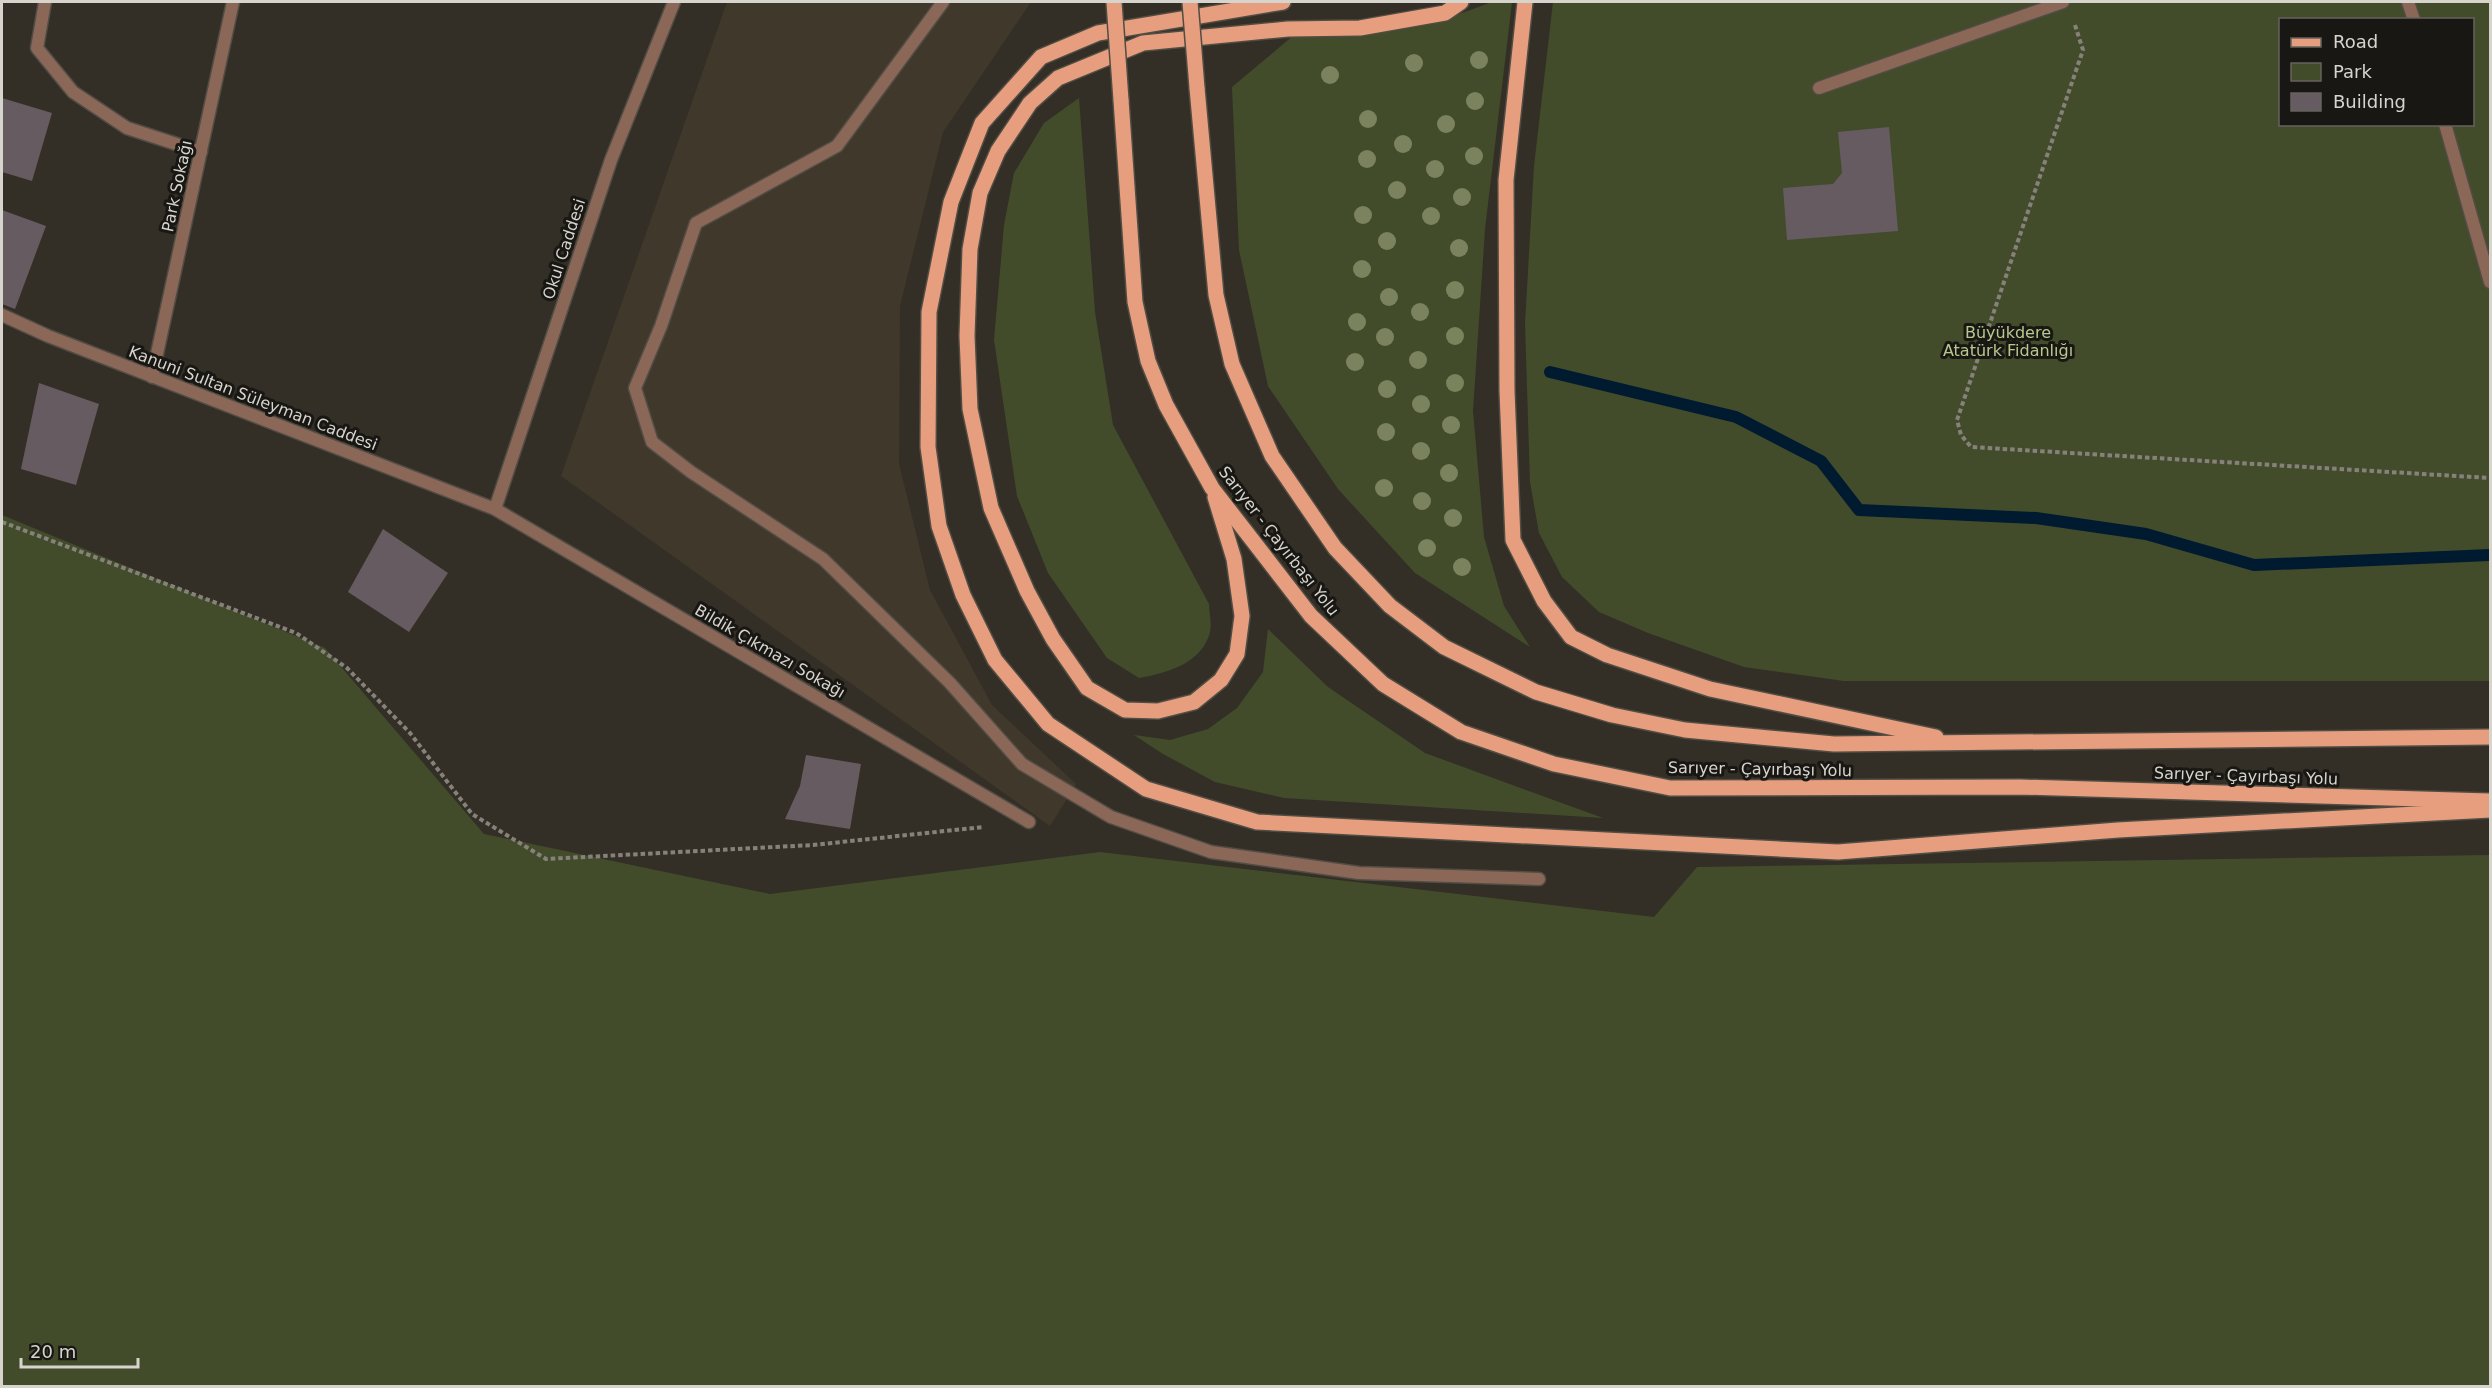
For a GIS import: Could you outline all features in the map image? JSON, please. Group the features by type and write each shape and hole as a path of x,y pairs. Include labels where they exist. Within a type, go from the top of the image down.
{"main road":[{"name":"Sarıyer - Çayırbaşı Yolu","path":"1114,2 1135,302 1148,361 1166,405 1212,488 1311,616 1383,684 1461,732 1554,764 1670,788 2020,787 2490,801"},
{"name":"Sarıyer - Çayırbaşı Yolu","path":"1190,2 1216,295 1232,364 1272,456 1335,548 1390,606 1444,648 1536,692 1612,715 1685,730 1834,744 2490,737"},
{"path":"1283,2 1098,33 1041,57 982,123 951,202 928,312 927,447 939,526 963,595 995,660 1048,724 1067,737 1146,789 1257,822 1381,827 1579,840 1838,852 2129,829 2490,810"},
{"path":"1212,488 1234,559 1242,616 1237,654 1221,680 1194,702 1158,711 1125,710 1088,688 1053,639 1027,591 991,508 970,409 967,336 970,249 980,193 998,151 1030,104 1058,78 1143,43 1288,29 1360,28 1445,13 1461,2"},
{"path":"1525,2 1506,180 1506,391 1513,540 1544,601 1571,637 1607,655 1710,689 1962,743"}],"street":[{"path":"45,2 37,48 73,92 127,128 201,152"},
{"name":"Park Sokağı","path":"152,377 233,2"},
{"name":"Okul Caddesi","path":"495,509 611,160 674,2"},
{"path":"943,2 837,146 696,223 661,326 635,388 652,442 692,472 823,559 950,683 1022,764 1111,818 1222,854 1359,873 1539,879"},
{"path":"1819,88 2063,2"},
{"path":"2408,2 2413,18"},
{"path":"2446,126 2490,273"},
{"name":"Kanuni Sultan Süleyman Caddesi","path":"2,315 48,336 152,377 495,509"},
{"name":"Bildik Çıkmazı Sokağı","path":"495,509 1029,822"}],"path":[{"path":"2074,21 2083,50 1958,420 1961,435 1971,447 2490,478"},
{"path":"2,522 296,633 347,668 410,733 472,814 546,860 813,845 1029,822"}],"shaded area":[{"path":"727,2 1031,2 943,132 900,306 899,464 930,590 992,705 1076,784 1050,826 561,476"}],"green space":[{"path":"1492,2 1512,2 1485,229 1473,411 1484,537 1504,606 1530,647 1415,573 1338,489 1268,386 1239,250 1232,87 1294,35 1454,16"},
{"name":"Büyükdere Atatürk Fidanlığı","path":"1553,2 2490,2 2490,681 1844,681 1744,667 1648,633 1599,612 1562,577 1539,533 1530,482 1525,324 1534,166"},
{"path":"1079,98 1095,312 1113,425 1209,604 1211,622 1206,643 1191,659 1171,670 1139,678 1107,658 1048,573 1017,496 994,340 1004,225 1014,173 1044,123"},
{"path":"2,515 325,648 484,834 770,894 1100,852 1654,917 1697,867 2490,855 2490,1386 2,1386"},
{"path":"1268,629 1328,687 1425,753 1603,818 1284,798 1215,782 1163,754 1134,735 1170,740 1208,729 1237,708 1263,672"}],"building":[{"path":"2,98 52,113 32,181 2,172"},
{"path":"1889,127 1898,231 1787,240 1783,188 1833,184 1842,173 1838,132"},
{"path":"2,210 46,226 15,309 2,304"},
{"path":"39,383 99,404 76,485 21,469"},
{"path":"383,529 448,573 409,632 348,592"},
{"path":"806,755 861,764 850,829 785,819 800,786"}],"waterway":[{"path":"1550,372 1736,417 1821,461 1859,510 2036,518 2146,534 2254,565 2490,555"}]}
